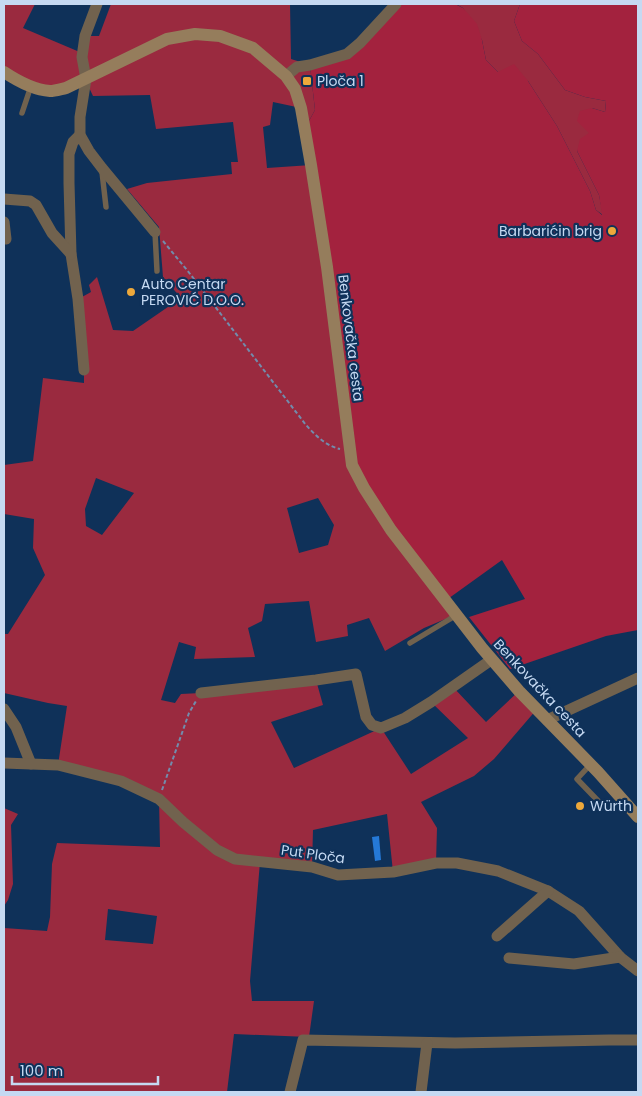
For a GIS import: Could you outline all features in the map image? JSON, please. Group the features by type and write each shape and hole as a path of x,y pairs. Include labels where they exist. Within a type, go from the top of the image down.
{"main road":[{"name":"Benkovačka cesta","path":"4,72 15,80 49,91 66,88 167,39 195,34 220,36 253,48 286,76 296,89 308,147 327,267 352,465 390,530 491,660 638,817"}],"street":[{"path":"97,4 85,36 82,56 86,78 80,117 80,135 88,151 155,232"},
{"path":"286,76 297,67 347,54 360,43 396,4"},
{"path":"80,135 73,142 70,154 69,183 71,254 78,299 84,370"},
{"path":"4,199 30,201 36,205 52,233 71,254"},
{"path":"4,222 6,239 4,239"},
{"path":"202,692 356,674 366,717 372,725 382,728 405,718 431,702 491,660"},
{"path":"547,720 638,678"},
{"path":"4,709 16,727 31,764"},
{"name":"Put Ploča","path":"4,763 58,765 121,781 159,799 217,850 235,859 312,867 338,875 394,872 436,863 457,863 498,871 548,891 579,911 620,957 638,971"},
{"path":"497,936 548,891"},
{"path":"508,958 574,964 620,957"},
{"path":"290,1092 303,1040 427,1043 638,1040"},
{"path":"421,1092 427,1043"}],"lane":[{"path":"22,113 31,86"},
{"path":"102,168 106,207"},
{"path":"155,232 158,271"},
{"path":"410,644 455,614"},
{"path":"590,765 577,778 603,806"}],"path":[{"path":"155,232 187,270 306,425 323,441 334,448 350,451"},
{"path":"159,799 189,713 202,692"}],"shaded area":[{"path":"4,4 35,4 23,28 82,53 85,36 99,36 111,4 290,4 291,59 310,65 315,110 305,128 301,108 273,102 270,125 263,127 267,168 311,165 455,615 424,628 385,651 369,618 347,625 348,636 316,642 309,601 265,604 262,621 248,628 255,657 194,659 196,647 179,642 161,700 175,703 181,694 316,680 323,705 271,722 294,768 381,728 411,774 468,738 431,702 453,687 486,722 519,691 537,709 494,759 474,776 421,802 437,828 436,863 393,872 387,814 313,830 312,867 260,862 250,981 252,1001 314,1001 309,1037 234,1034 227,1092 4,1092 4,928 47,931 50,917 52,864 57,843 160,847 159,799 58,765 67,706 4,693 4,634 8,634 45,575 33,548 34,519 4,514 4,465 33,461 43,378 84,383 82,297 91,292 89,285 97,277 113,330 133,331 181,298 163,277 159,227 127,189 147,183 232,174 231,162 238,162 233,122 156,129 150,95 93,96 85,79 49,91 4,72","holes":["96,478 134,493 102,535 86,526 85,509","318,498 334,525 328,545 299,553 287,508","108,909 157,916 153,944 105,940"]},
{"path":"396,4 455,4 463,8 477,24 486,60 498,72 514,64 528,81 557,126 590,191 596,210 602,215 599,195 577,151 580,139 589,133 577,121 580,111 592,108 605,112 606,101 585,97 565,90 538,54 522,41 514,21 520,4 638,4 638,630 606,636 510,669 469,617 525,599 502,560 445,601 352,465 305,128 315,110 310,65 347,54"},
{"path":"456,4 520,4 514,21 522,41 538,54 565,90 585,97 606,101 605,112 592,108 590,133 577,151 599,195 603,215 596,210 590,191 557,126 528,81 498,72 486,60 482,40 463,8"},
{"path":"4,808 18,814 11,825 13,884 4,906"}],"water":[{"path":"379,836 381,860 375,861 372,837"}],"place":[{"name":"Ploča 1","path":"307,81"},
{"name":"Barbarićin brig","path":"612,231"},
{"name":"Auto Centar PEROVIĆ D.O.O.","path":"131,292"},
{"name":"Würth","path":"580,806"}]}
